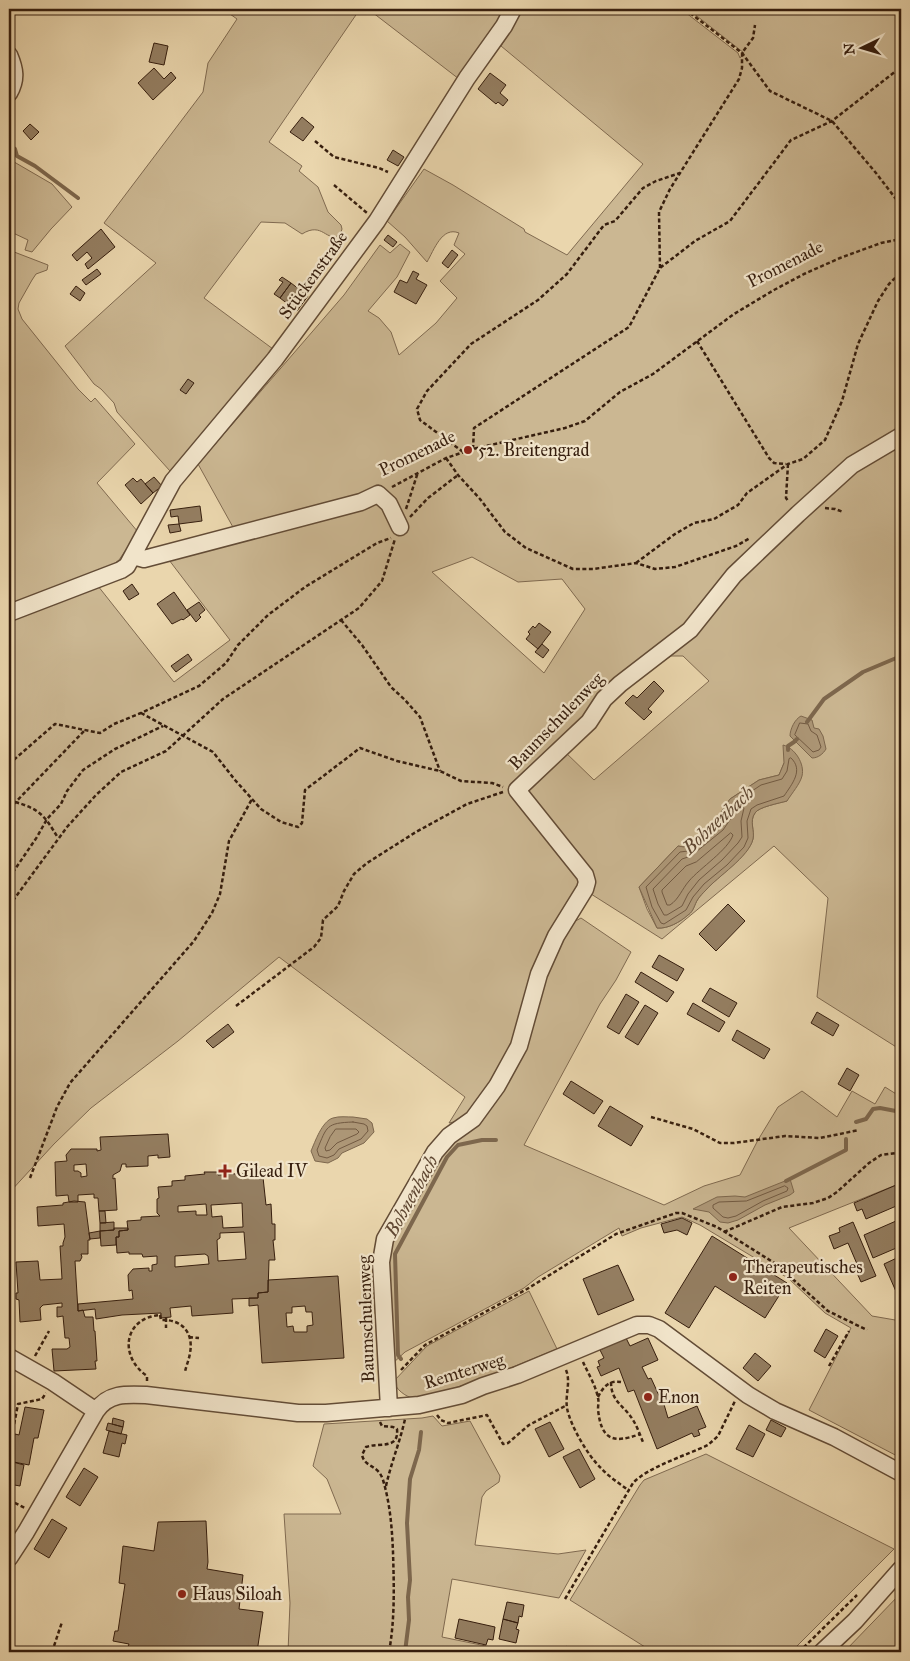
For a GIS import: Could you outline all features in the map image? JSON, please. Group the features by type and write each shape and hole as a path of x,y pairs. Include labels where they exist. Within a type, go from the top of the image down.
{"street":[{"name":"Stückenstraße","path":"133,556 173,481 275,359 377,221 467,78 504,26 513,9"},
{"path":"9,55 15,73 13,85 9,92"},
{"name":"Baumschulenweg","path":"384,1408 388,1378 382,1262 385,1239 441,1143 473,1119 497,1086 519,1046 540,974 556,936 585,890 587,882 585,875 516,790 589,722 604,699 620,684 690,630 734,575 798,514 852,465 901,436"},
{"path":"378,494 389,504 398,532"},
{"name":"Promenade","path":"133,556 144,559 361,502 378,494"},
{"path":"9,613 121,570 127,566 133,556"},
{"name":"Remterweg","path":"96,1411 101,1404 110,1398 124,1395 146,1395 283,1413 312,1413 430,1403 462,1395 483,1386 517,1376 632,1326 648,1325 663,1332 740,1390 776,1411 834,1437 901,1473"},
{"path":"9,1357 53,1382 96,1411 9,1558"},
{"path":"822,1652 855,1621 896,1566"}],"path":[{"path":"685,9 742,53 770,91 832,122 896,199 901,222"},
{"path":"660,268 659,212 680,173 739,79 742,68 742,53 753,38 755,25"},
{"path":"473,449 474,428 629,327 660,268 695,241 730,221 791,140 832,122 901,67"},
{"path":"315,141 334,157 388,172"},
{"path":"463,452 420,420 417,410 427,391 471,344 538,300 567,274 604,226 615,221 643,188 656,181 680,173"},
{"path":"334,184 377,221"},
{"name":"Promenade","path":"378,494 446,458 463,452 565,428 585,421 620,392 653,374 734,314 804,274 881,243 901,239"},
{"path":"636,563 675,534 694,523 714,519 738,505 746,493 788,464 803,459 825,440 842,401 858,344 878,301 889,284 901,272"},
{"path":"697,340 769,458 774,463 788,464"},
{"path":"446,458 458,475 480,498 505,532 526,548 572,569 593,569 636,563 655,569 675,568 736,546 757,534"},
{"path":"788,464 786,498 798,514"},
{"path":"9,906 58,838 96,795 121,772 166,751 223,699 359,608 382,581 418,472"},
{"path":"9,764 55,724 100,733 114,724 199,686 226,663 238,645 268,615 305,587 398,532 428,498 458,475"},
{"path":"341,620 362,645 391,687 406,700 420,717 440,771"},
{"path":"141,713 213,752 261,809 281,822 298,827 302,823 305,790 360,748 397,761 440,771 461,781 492,783 516,790"},
{"path":"9,878 37,837 46,819 61,804 67,791 83,770 115,749 164,726"},
{"path":"9,810 85,730"},
{"path":"236,1006 314,948 321,938 324,920 338,906 354,874 367,863 416,832 468,804 499,793 516,790"},
{"path":"30,1178 51,1122 70,1083 194,941 212,913 220,894 228,841 252,799"},
{"path":"15,802 32,807 46,819 58,838"},
{"path":"651,1117 693,1129 720,1143 785,1136 820,1138 859,1130"},
{"path":"724,1232 782,1207 813,1203 828,1198 861,1169 881,1155 896,1153"},
{"path":"388,1378 398,1373 425,1345 527,1289 626,1230 676,1213 682,1213 724,1232 776,1264 828,1311 867,1330"},
{"path":"9,1287 12,1300 9,1306"},
{"path":"146,1395 147,1376 137,1368 130,1355 129,1348 130,1336 139,1324 154,1316 161,1315 160,1320 166,1319 178,1322 189,1337 191,1351 185,1372"},
{"path":"166,1319 166,1328"},
{"path":"34,1357 49,1331"},
{"path":"829,1366 848,1331"},
{"path":"189,1337 199,1338"},
{"path":"577,1349 598,1397 601,1424 605,1433 611,1438 618,1440 640,1434"},
{"path":"561,1356 567,1374 566,1396 568,1412 575,1429 599,1467 628,1490"},
{"path":"9,1440 18,1404 42,1399 53,1382"},
{"path":"598,1397 602,1390 611,1382 621,1382"},
{"path":"611,1382 612,1394 633,1420 643,1442"},
{"path":"565,1599 628,1490 638,1478 649,1471 708,1446 714,1441 740,1390"},
{"path":"430,1403 441,1420 448,1423 487,1415 503,1444 508,1443 528,1426 567,1405"},
{"path":"385,1488 392,1461 399,1444 407,1406"},
{"path":"384,1408 380,1424 394,1426 397,1429 396,1438 390,1444 366,1447 362,1455 365,1461 379,1471 385,1488 391,1520 394,1615 389,1652"},
{"path":"896,1566 901,1550"},
{"path":"799,1652 862,1590"},
{"path":"52,1652 62,1622"}],"shaded area":[{"path":"223,9 360,9 269,142 302,166 299,171 318,187 328,212 341,225 342,229 340,235 335,237 315,230 302,234 285,223 261,222 204,298 273,349 172,471 170,471 117,412 114,403 94,384 65,346 156,263 104,223 203,92 208,63 237,19"},
{"path":"368,9 503,9 492,33 459,79"},
{"path":"522,9 681,9 738,53 740,58 744,53 688,9 901,9 901,1050 817,997 828,898 774,846 662,939 591,894 593,872 523,788 582,876 521,1027 477,1108 463,1120 449,1123 465,1097 279,957 178,1041 91,1108 54,1144 9,1193 9,250 48,265 47,270 36,274 19,303 18,309 22,319 78,389 91,402 95,398 135,444 97,483 138,532 98,586 174,682 230,640 169,560 234,529 198,464 344,295 380,245 390,253 400,244 410,252 397,277 368,311 379,318 391,332 399,355 436,323 457,298 440,281 465,254 454,245 459,233 453,232 443,236 427,262 405,237 387,221 424,169 524,229 525,232 567,255 643,164 501,46","holes":["472,557 518,582 562,579 585,609 544,673 432,572","671,656 683,656 709,681 594,780 563,750 634,679","784,763 787,801 757,811 752,819 753,839 746,852 702,894 690,913 674,924 657,928 647,909 639,887 678,846 684,847 715,821 730,799 759,780 779,775"]},
{"path":"9,159 52,184 72,207 32,252 25,250 28,240 11,232 9,237"},
{"path":"581,918 631,952 600,1004 524,1145 664,1205 704,1186 740,1175 778,1107 802,1091 837,1117 852,1091 875,1104 885,1087 901,1097 901,1183 789,1228 872,1316 901,1321 901,1458 809,1410 851,1328 825,1313 788,1278 700,1225 682,1217 641,1228 622,1236 619,1228 538,1277 524,1288 405,1352 392,1364 385,1261 390,1240 438,1153 479,1119 542,975 568,925"},
{"path":"529,1291 557,1349 482,1379 422,1397 410,1397 396,1387 394,1381 427,1346"},
{"path":"433,1416 442,1426 470,1421 500,1476 499,1482 486,1491 482,1497 475,1545 558,1554 586,1550 559,1598 452,1579 442,1637 515,1652 288,1652 290,1603 284,1514 341,1514 327,1479 313,1466 324,1424"},
{"path":"706,1454 894,1549 791,1652 653,1652 570,1600 644,1480"},
{"path":"901,1593 901,1652 844,1652"}],"water":[{"path":"801,716 812,720 814,728 819,729 823,736 826,749 816,757 812,758 790,736 793,724"},
{"path":"783,745 795,753 802,767 802,776 796,789 787,801 765,807 755,813 752,819 753,839 746,853 711,885 698,899 690,913 674,924 657,928 639,887 678,846 684,847 715,821 730,799 759,780 779,775 784,763"},
{"path":"335,1117 367,1119 372,1123 374,1132 364,1143 342,1153 338,1158 328,1163 315,1161 311,1151 325,1123"},
{"path":"790,1179 794,1192 738,1220 728,1223 720,1222 709,1212 693,1209 717,1197 745,1197"}],"building":[{"path":"154,43 168,46 164,65 149,62"},
{"path":"154,68 164,79 171,72 176,78 153,100 138,83"},
{"path":"490,73 506,85 500,93 508,100 503,106 498,102 496,104 478,89"},
{"path":"302,117 314,127 303,141 290,132"},
{"path":"30,124 39,132 31,140 23,131"},
{"path":"393,150 404,157 398,166 387,160"},
{"path":"101,229 115,247 88,269 85,264 92,258 87,252 77,261 72,255"},
{"path":"388,235 397,242 393,247 384,240"},
{"path":"452,250 458,255 448,268 442,263"},
{"path":"97,269 101,274 86,285 82,280"},
{"path":"413,271 419,274 416,279 427,285 416,304 394,292 400,280 407,283"},
{"path":"282,277 291,283 280,298 274,294 283,282 279,280"},
{"path":"291,283 308,296 297,311 280,298"},
{"path":"76,286 85,293 80,301 70,294"},
{"path":"188,379 194,383 186,394 180,390"},
{"path":"154,477 162,486 153,493 145,484"},
{"path":"133,478 137,482 141,479 153,493 141,504 125,485"},
{"path":"200,506 202,521 179,524 178,516 171,517 170,510"},
{"path":"179,524 181,531 170,533 168,525"},
{"path":"132,584 139,594 129,600 123,591"},
{"path":"174,592 190,615 172,624 157,604"},
{"path":"199,602 205,610 199,615 201,617 196,622 187,610"},
{"path":"539,623 551,632 538,649 526,639 530,634 528,632"},
{"path":"542,644 549,650 543,658 535,652"},
{"path":"188,654 192,660 176,672 171,666"},
{"path":"654,681 664,691 648,709 652,712 644,720 625,703 633,695 637,698"},
{"path":"728,904 745,921 716,951 699,934"},
{"path":"659,955 684,969 677,981 652,967"},
{"path":"641,972 674,992 667,1002 635,982"},
{"path":"710,988 737,1003 729,1017 702,1001"},
{"path":"626,994 639,1002 619,1034 607,1027"},
{"path":"693,1003 725,1022 719,1032 687,1014"},
{"path":"645,1005 658,1013 638,1045 625,1037"},
{"path":"817,1012 839,1025 833,1036 811,1023"},
{"path":"228,1024 234,1032 213,1048 206,1041"},
{"path":"737,1030 770,1049 764,1059 732,1040"},
{"path":"847,1068 859,1075 850,1091 838,1084"},
{"path":"571,1081 603,1101 594,1114 563,1094"},
{"path":"610,1106 643,1126 631,1146 598,1126"},
{"path":"168,1134 170,1157 158,1158 158,1155 148,1156 148,1166 126,1167 126,1164 122,1164 120,1171 113,1175 113,1179 115,1178 117,1210 99,1211 98,1198 94,1198 94,1194 78,1195 78,1202 69,1202 68,1195 56,1196 55,1162 67,1161 66,1155 71,1149 101,1150 100,1137","holes":["86,1164 87,1176 81,1177 81,1173 74,1171 74,1165"]},
{"path":"262,1168 266,1205 271,1204 272,1224 275,1224 275,1240 273,1240 275,1260 269,1260 268,1292 258,1293 258,1298 232,1299 233,1313 192,1316 191,1306 170,1308 171,1317 161,1318 161,1313 122,1315 96,1319 95,1309 78,1311 78,1304 133,1299 132,1290 129,1291 128,1275 133,1269 149,1268 149,1271 152,1271 152,1265 157,1264 157,1256 143,1257 142,1254 129,1254 129,1252 117,1253 116,1237 119,1237 119,1231 128,1230 127,1221 141,1220 141,1217 160,1216 157,1213 158,1187 172,1186 172,1181 185,1180 185,1176 205,1174 204,1172 217,1172 218,1175 248,1173 248,1169","holes":["242,1203 243,1227 223,1228 222,1216 212,1217 211,1205","206,1204 207,1215 196,1215 196,1211 178,1212 178,1206","244,1232 246,1259 218,1261 217,1240 220,1238 220,1233","205,1254 208,1256 209,1264 175,1267 175,1256"]},
{"path":"901,1183 901,1204 866,1219 862,1209 857,1211 854,1203"},
{"path":"85,1202 90,1240 88,1240 88,1254 81,1254 80,1261 75,1261 78,1311 83,1310 85,1317 93,1317 97,1361 95,1361 96,1369 54,1371 52,1349 67,1349 70,1347 69,1338 65,1338 63,1316 57,1317 57,1307 62,1307 62,1303 43,1305 40,1308 41,1320 20,1322 19,1300 16,1299 16,1293 18,1293 16,1262 38,1261 40,1280 62,1279 60,1246 63,1246 65,1237 64,1224 38,1226 37,1207 63,1205 63,1203"},
{"path":"99,1211 105,1211 106,1223 100,1223"},
{"path":"682,1218 692,1223 687,1235 677,1230 664,1233 661,1224"},
{"path":"896,1221 901,1234 901,1246 873,1258 864,1235"},
{"path":"114,1222 114,1230 100,1231 100,1223"},
{"path":"853,1222 876,1276 861,1282 854,1266 857,1264 848,1243 834,1249 829,1236 840,1232 839,1228"},
{"path":"114,1228 128,1228 128,1230 119,1231 119,1237 116,1237 116,1245 101,1246 100,1231 114,1230"},
{"path":"100,1231 100,1238 90,1239 89,1233"},
{"name":"Therapeutisches Reiten","path":"712,1236 787,1283 765,1318 715,1286 689,1328 665,1313"},
{"path":"901,1256 901,1303 884,1264"},
{"path":"618,1265 634,1300 598,1315 583,1279"},
{"path":"338,1276 344,1358 262,1363 258,1305 249,1306 249,1298 258,1298 258,1293 268,1292 268,1280","holes":["305,1306 306,1312 312,1312 313,1325 307,1326 307,1332 294,1332 293,1326 287,1327 286,1313 292,1313 292,1307"]},
{"path":"826,1329 838,1336 825,1358 814,1351"},
{"name":"Enon","path":"626,1338 630,1346 648,1338 658,1360 642,1367 648,1379 651,1378 663,1401 668,1418 697,1406 706,1427 698,1430 700,1435 694,1437 692,1433 657,1449 634,1390 628,1392 619,1368 601,1376 597,1367 600,1366 598,1361 604,1358 600,1350"},
{"path":"755,1353 771,1366 758,1381 743,1368"},
{"path":"25,1407 44,1410 38,1438 34,1438 29,1465 9,1461 15,1434 19,1435"},
{"path":"113,1418 124,1421 123,1427 112,1424"},
{"path":"771,1420 786,1428 781,1437 766,1430"},
{"path":"550,1422 564,1449 549,1457 535,1429"},
{"path":"108,1423 123,1427 121,1434 106,1430"},
{"path":"749,1425 765,1434 753,1457 736,1449"},
{"path":"109,1431 127,1435 125,1444 122,1443 119,1457 103,1453"},
{"path":"579,1449 595,1479 580,1488 563,1457"},
{"path":"9,1461 24,1465 20,1486 9,1484"},
{"path":"84,1468 98,1477 80,1506 66,1497"},
{"path":"52,1519 67,1528 49,1558 34,1549"},
{"name":"Haus Siloah","path":"206,1521 207,1569 243,1575 239,1609 263,1612 257,1652 225,1652 196,1648 196,1652 126,1652 129,1644 113,1641 115,1631 118,1631 125,1584 119,1583 123,1546 154,1551 158,1522"},
{"path":"507,1602 524,1605 522,1617 519,1616 518,1623 503,1619"},
{"path":"459,1619 495,1627 493,1640 488,1639 486,1645 455,1638"},
{"path":"503,1619 518,1623 516,1629 519,1630 516,1643 499,1639"},
{"path":"567,1646 572,1652 560,1652"},
{"path":"77,1647 92,1652 75,1652"}],"waterway":[{"path":"9,145 15,149 17,156 35,166 78,198"},
{"name":"Bohnenbach","path":"807,722 824,699 863,672 901,656"},
{"name":"Bohnenbach","path":"788,750 788,746 797,739"},
{"name":"Bohnenbach","path":"856,1122 866,1119 873,1109 880,1108 901,1112"},
{"name":"Bohnenbach","path":"786,1181 846,1150 846,1139"},
{"name":"Bohnenbach","path":"401,1359 398,1355 395,1254 447,1157 458,1145 482,1140 496,1140"},
{"name":"Bohnenbach","path":"405,1652 409,1620 408,1597 410,1580 407,1523 410,1479 419,1450 421,1432"}],"place":[{"name":"52. Breitengrad","path":"468,450"},
{"name":"Gilead IV","path":"225,1171"},
{"name":"Therapeutisches Reiten","path":"733,1277"},
{"name":"Enon","path":"648,1397"},
{"name":"Haus Siloah","path":"182,1594"}]}
